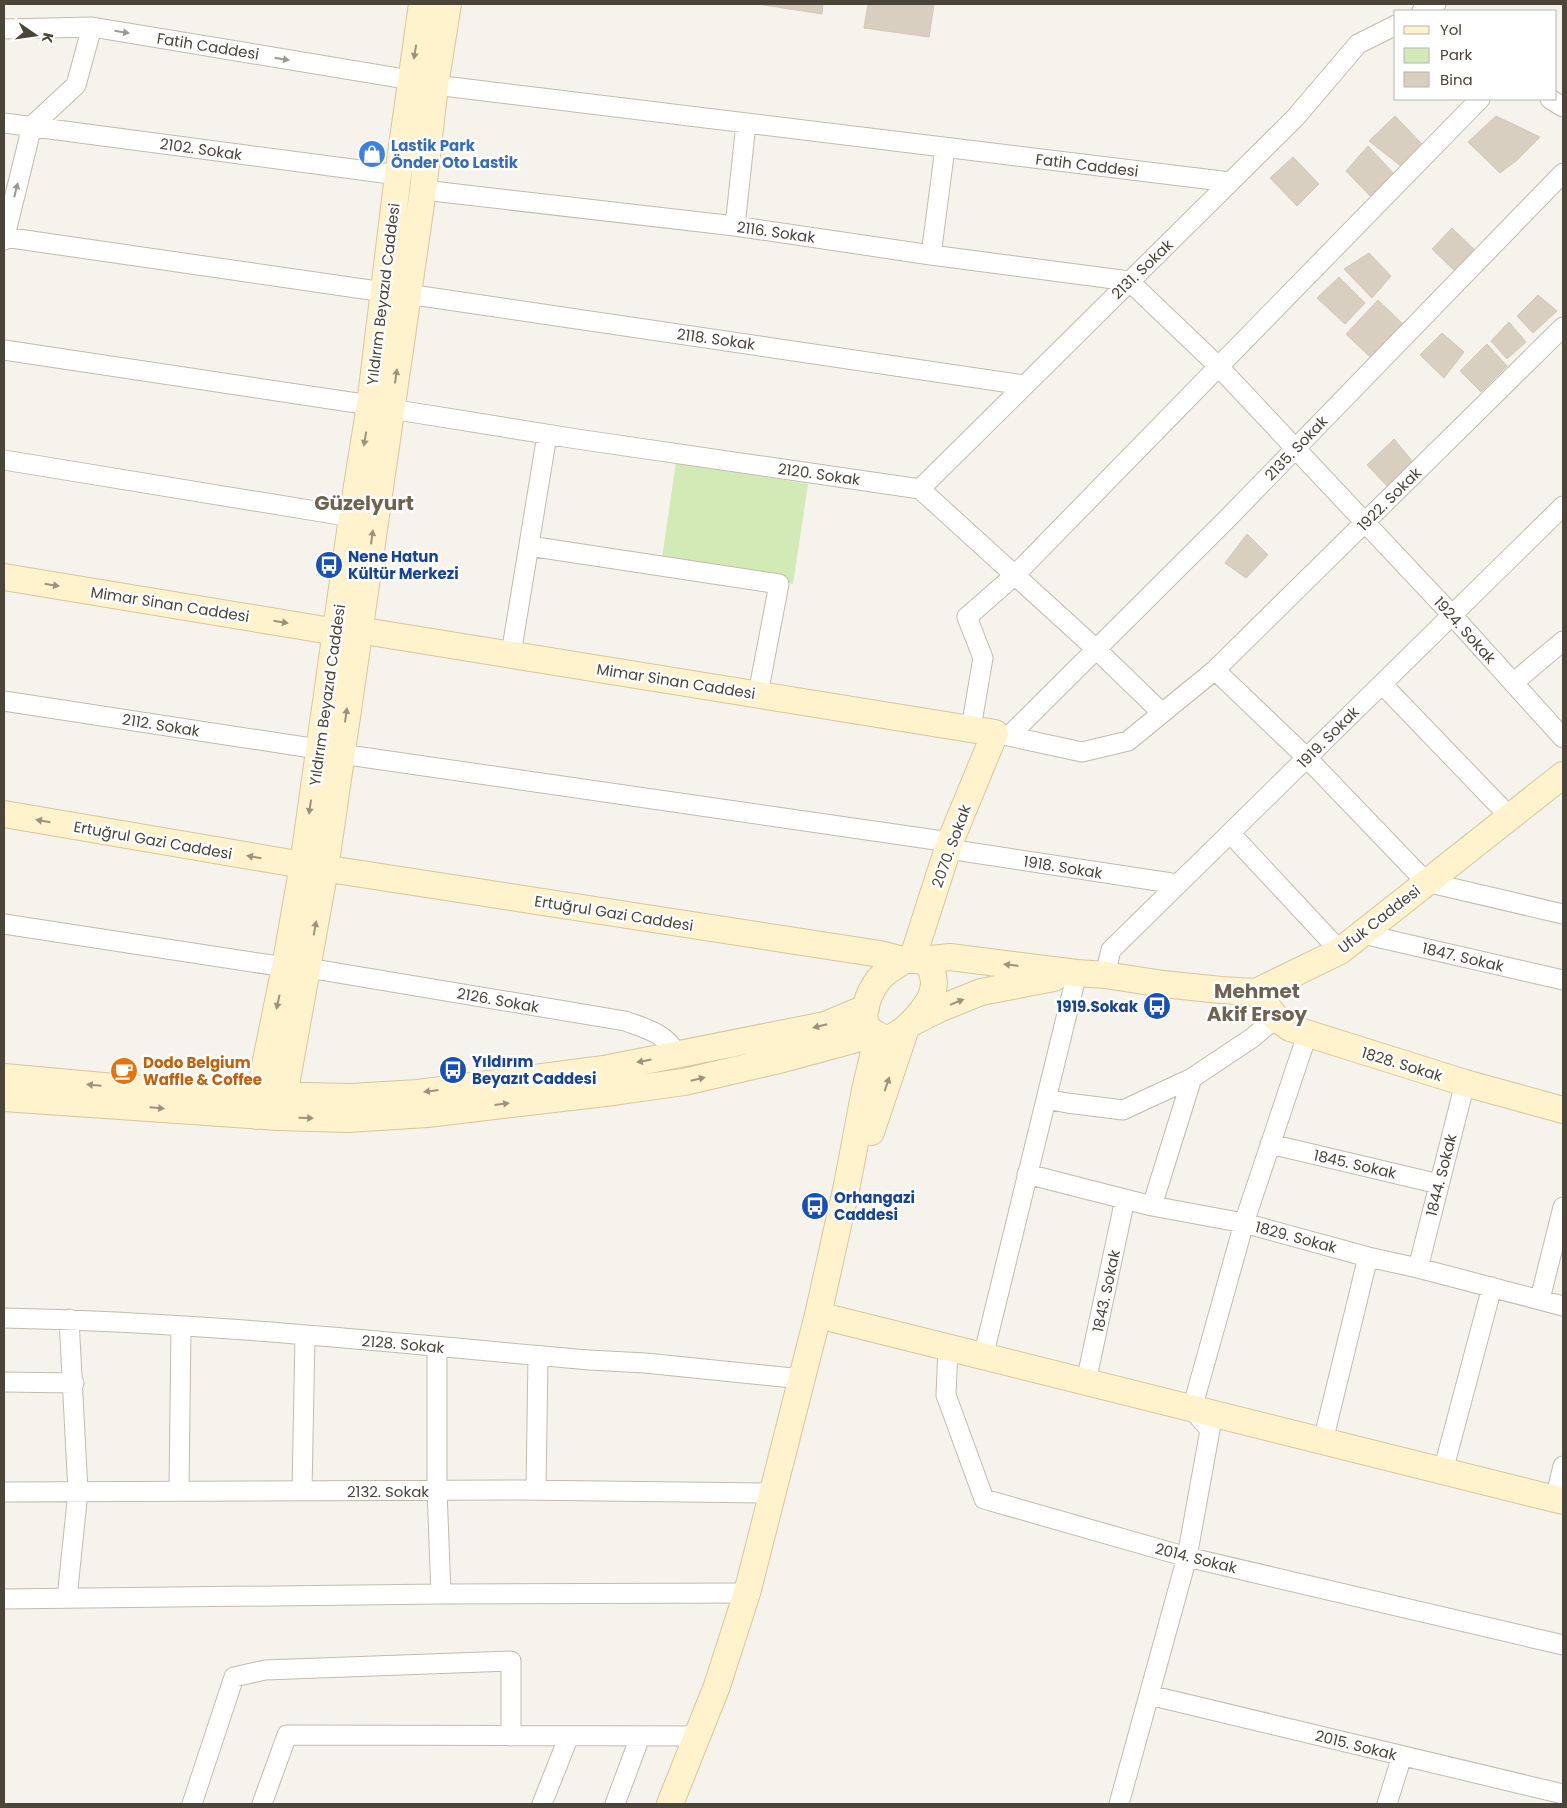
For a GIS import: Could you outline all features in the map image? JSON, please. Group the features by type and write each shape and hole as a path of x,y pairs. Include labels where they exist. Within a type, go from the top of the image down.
{"main road":[{"name":"Yıldırım Beyazıd Caddesi","path":"269,1106 314,867 396,293 423,190 422,4"},
{"name":"Yıldırım Beyazıd Caddesi","path":"396,293 398,175 423,82 448,4"},
{"name":"Yıldırım Beyazıd Caddesi","path":"347,631 352,517 380,407"},
{"name":"Mimar Sinan Caddesi","path":"4,577 347,631 511,654 992,733"},
{"name":"2070. Sokak","path":"913,960 949,846 992,733"},
{"name":"Ufuk Caddesi","path":"1256,992 1340,951 1562,777"},
{"name":"Ertuğrul Gazi Caddesi","path":"4,814 314,867 913,960"},
{"path":"1077,973 981,992 940,1009 887,1039 877,1035 866,1025 864,1018 871,993 880,978 913,960 950,957 1077,973 1104,974 1173,985 1256,992"},
{"path":"818,1315 877,1112 909,1025 931,997 934,984 931,968 913,960"},
{"name":"1828. Sokak","path":"1256,992 1276,1018 1290,1028 1307,1035 1465,1083 1563,1110"},
{"path":"4,1098 112,1104 269,1106 351,1097 418,1093 604,1069 826,1025 866,1008"},
{"path":"4,1077 125,1088 269,1106 348,1119 428,1114 684,1082 877,1035"},
{"path":"670,1804 717,1686 747,1593 818,1315 847,1185 877,1035"},
{"path":"818,1315 1559,1500"}],"street":[{"path":"1424,10 1436,4"},
{"path":"1358,44 1394,26"},
{"name":"Fatih Caddesi","path":"4,29 92,27 423,82 746,124 1230,182"},
{"path":"4,238 32,126 76,85 92,27"},
{"path":"1358,44 1394,39"},
{"name":"2131. Sokak","path":"920,489 1295,118 1358,44"},
{"path":"992,733 983,658 967,617 1015,575 1479,100"},
{"path":"1552,100 1563,106"},
{"name":"2102. Sokak","path":"4,123 398,175"},
{"path":"735,226 746,124"},
{"path":"931,255 945,148"},
{"name":"2135. Sokak","path":"992,733 1026,719 1295,448 1563,173"},
{"name":"2116. Sokak","path":"423,190 735,226 931,255 1129,281"},
{"name":"2118. Sokak","path":"4,238 1024,385"},
{"name":"1924. Sokak","path":"1129,281 1218,366 1452,615 1563,738"},
{"name":"1922. Sokak","path":"992,733 1082,752 1128,741 1215,670 1563,327"},
{"name":"2120. Sokak","path":"4,350 380,407 547,435 920,489"},
{"path":"511,654 547,435"},
{"path":"4,460 352,517"},
{"path":"920,489 1096,649 1162,713"},
{"name":"1919. Sokak","path":"1104,974 1111,950 1563,506"},
{"path":"529,546 779,584 758,694"},
{"path":"1513,683 1563,641"},
{"path":"1215,670 1307,758 1426,882 1563,914"},
{"path":"1382,684 1510,817"},
{"name":"2112. Sokak","path":"4,701 949,846"},
{"path":"1230,833 1340,951"},
{"name":"1918. Sokak","path":"949,846 1178,884"},
{"name":"2126. Sokak","path":"4,924 296,967 625,1021 651,1030 670,1042 677,1054"},
{"name":"1847. Sokak","path":"1363,934 1563,980"},
{"path":"983,1356 1077,973"},
{"path":"1046,1099 1123,1110 1192,1078 1252,1038 1276,1018"},
{"path":"1119,1804 1187,1557 1210,1430 1192,1409 1244,1223 1307,1035"},
{"path":"1152,1206 1192,1078"},
{"name":"1844. Sokak","path":"1418,1268 1465,1083"},
{"name":"1845. Sokak","path":"1270,1144 1439,1184"},
{"name":"1829. Sokak","path":"1027,1174 1152,1206 1244,1223 1368,1257 1418,1268 1563,1306"},
{"name":"1843. Sokak","path":"1086,1382 1125,1199"},
{"path":"1540,1299 1562,1214"},
{"path":"1322,1441 1368,1257"},
{"path":"1443,1471 1492,1287"},
{"name":"2128. Sokak","path":"4,1318 69,1319 181,1326 538,1356 645,1363 802,1379"},
{"path":"67,1598 78,1492 74,1383 69,1319"},
{"path":"179,1491 181,1326"},
{"path":"302,1491 305,1336"},
{"path":"436,1347 437,1490 441,1594"},
{"name":"2014. Sokak","path":"948,1348 946,1395 984,1499 1187,1557 1563,1645"},
{"path":"536,1490 538,1356"},
{"path":"4,1382 74,1383"},
{"path":"1559,1500 1563,1466"},
{"name":"2132. Sokak","path":"4,1492 536,1490 772,1493"},
{"path":"4,1599 747,1593"},
{"path":"192,1804 234,1676 265,1670 512,1661 511,1736"},
{"name":"2015. Sokak","path":"1149,1695 1563,1794"},
{"path":"262,1804 287,1736 697,1736"},
{"path":"542,1804 569,1736"},
{"path":"615,1804 640,1737"},
{"path":"1387,1804 1402,1756"}],"green space":[{"path":"676,462 808,484 793,584 662,558"}],"building":[{"path":"757,4 823,4 822,14"},
{"path":"868,4 934,4 929,37 864,28"},
{"path":"1395,116 1423,145 1402,167 1369,141"},
{"path":"1496,116 1540,137 1516,161 1500,173 1468,142"},
{"path":"1368,146 1395,175 1373,199 1346,171"},
{"path":"1293,157 1319,184 1297,206 1270,178"},
{"path":"1452,228 1481,256 1461,277 1432,249"},
{"path":"1369,253 1391,276 1372,298 1344,269"},
{"path":"1339,277 1365,303 1345,324 1317,298"},
{"path":"1538,295 1557,311 1533,333 1517,316"},
{"path":"1378,300 1406,327 1373,360 1346,334"},
{"path":"1509,322 1526,342 1507,359 1491,341"},
{"path":"1442,333 1464,352 1444,378 1420,355"},
{"path":"1487,344 1507,366 1481,392 1460,371"},
{"path":"1394,439 1413,462 1388,487 1367,465"},
{"path":"1247,534 1268,555 1246,578 1225,563"}],"place":[{"name":"Lastik Park Önder Oto Lastik","path":"372,154"},
{"name":"Nene Hatun Kültür Merkezi","path":"329,565"},
{"name":"1919.Sokak","path":"1157,1006"},
{"name":"Yıldırım Beyazıt Caddesi","path":"453,1070"},
{"name":"Dodo Belgium Waffle & Coffee","path":"124,1071"},
{"name":"Orhangazi Caddesi","path":"815,1206"}],"district":[{"name":"Güzelyurt","path":"364,503"},
{"name":"Mehmet Akif Ersoy","path":"1257,1002"}]}
